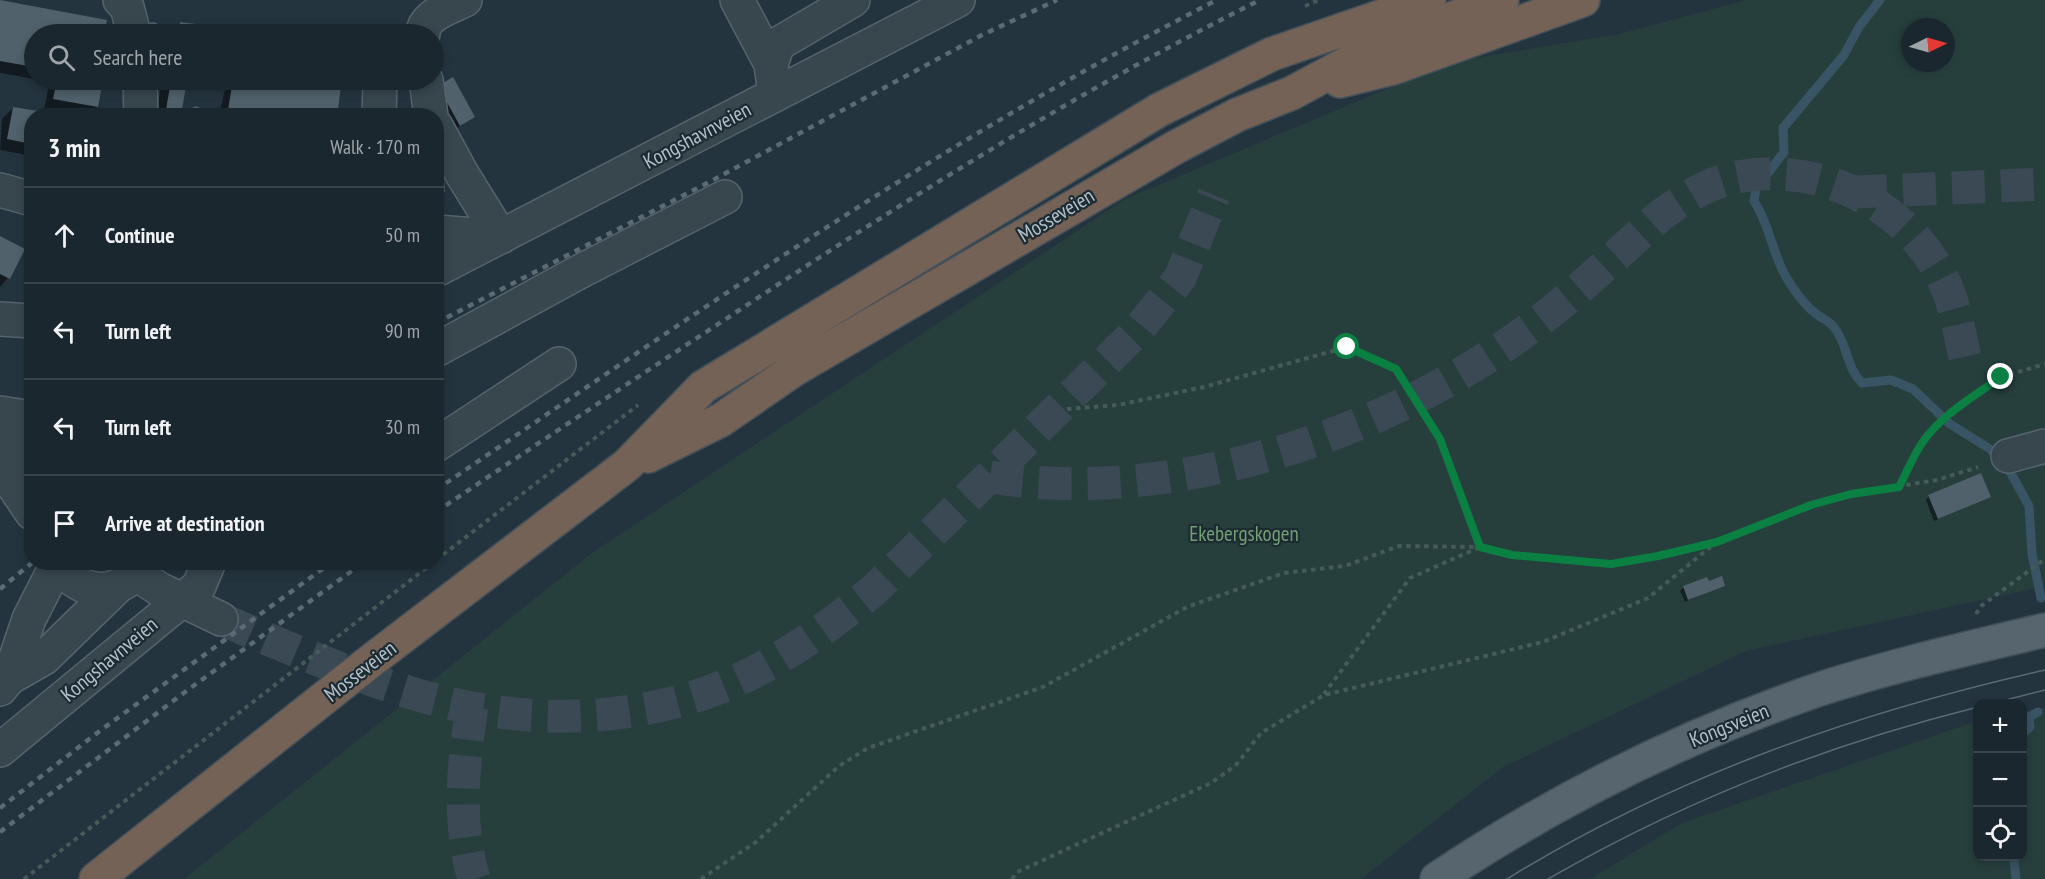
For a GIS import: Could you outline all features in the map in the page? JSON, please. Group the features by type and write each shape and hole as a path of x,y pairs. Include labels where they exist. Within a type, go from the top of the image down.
{"highway":[{"path":"1272,54 1368,0"},
{"name":"Mosseveien","path":"96,879 372,660 627,465 703,387 1159,110 1272,54 1429,0"},
{"name":"Mosseveien","path":"627,465 721,420 795,369 1119,178 1237,115 1292,93 1381,45 1502,0"},
{"path":"1292,93 1393,68 1583,0"}],"main road":[{"name":"Kongsveien","path":"1437,879 1551,809 1689,741 1822,689 2045,630"}],"lane":[{"path":"120,0 127,7 131,24"},
{"path":"427,24 431,18 465,0"},
{"path":"737,0 773,80"},
{"path":"773,80 774,49 782,40 852,0"},
{"name":"Kongshavnveien","path":"444,266 501,237 773,80 958,0"},
{"path":"140,90 141,108"},
{"path":"379,108 380,90"},
{"path":"427,90 430,108"},
{"path":"444,141 501,237"},
{"path":"0,190 24,197"},
{"path":"444,346 581,271 725,197"},
{"path":"444,233 501,237"},
{"path":"0,319 24,320"},
{"path":"444,440 559,364"},
{"path":"0,413 24,417"},
{"path":"0,435 24,452"},
{"path":"1997,460 2045,446"},
{"path":"0,466 24,501"},
{"name":"Kongshavnveien","path":"5,684 29,619 54,570"},
{"name":"Kongshavnveien","path":"62,570 68,577 82,586 94,589 133,575"},
{"name":"Kongshavnveien","path":"0,750 199,586 206,570"},
{"path":"133,575 221,619"},
{"name":"Kongshavnveien","path":"5,684 44,658 133,575"}],"path":[{"path":"1309,4 1319,0"},
{"path":"1067,409 1118,405 1204,387 1347,347 1396,369 1440,439 1480,547"},
{"path":"1899,487 1920,446 1948,415 2001,377 2045,364"},
{"path":"701,879 756,842 839,766 868,748 1043,687 1187,607 1284,573 1345,566 1399,546 1480,547 1512,555 1611,564 1717,542 1811,505 1851,494 1899,487 1997,460"},
{"path":"1012,879 1017,872 1211,783 1236,765 1261,733 1324,695 1543,642 1648,598 1717,542"},
{"path":"1324,695 1410,578 1480,547"},
{"path":"1974,647 1975,615 1981,606 2045,559"},
{"path":"24,879 424,570"}],"green space":[{"name":"Ekebergskogen","path":"1747,0 2045,0 2045,586 1746,651 1503,767 1361,879 184,879 592,553 1125,199 1451,62 1619,34"},
{"path":"2045,707 2045,879 1590,879 1682,823 1973,722 1973,861 2027,861 2027,711"}],"building":[{"path":"0,0 107,20 106,24 24,24 24,65 0,61"},
{"path":"453,77 475,117 460,126 440,90 444,90 444,82"},
{"path":"55,90 101,90 98,107 53,99"},
{"path":"169,90 185,90 182,108 166,108"},
{"path":"231,90 341,90 338,108 228,108"},
{"path":"13,107 24,109 24,142 7,139"},
{"path":"0,236 24,248 24,251 10,279 0,274"},
{"path":"1981,473 1991,497 1938,519 1928,495"},
{"path":"1722,576 1725,586 1688,600 1683,586 1707,577 1709,581"}],"waterway":[{"path":"1880,0 1859,27 1844,55 1783,128 1784,152 1756,189 1754,201 1763,217 1778,260 1788,280 1810,309 1834,327 1843,343 1850,365 1862,383 1891,380 1913,389 1950,424 1990,449 2009,470 2029,506 2032,554 2041,598"},
{"path":"2027,730 2030,727 2029,717 2038,712"},
{"path":"2014,861 2016,879"}],"tunnel":[{"path":"990,477 1058,483 1129,481 1200,471 1271,455 1340,431 1406,403 1469,369 1526,331 1578,289 1661,215 1686,198 1723,181 1765,174 1798,176 1830,183 1859,195 1887,212 1911,234 1932,259 1947,288 1965,358"},
{"path":"1854,192 2045,184"},
{"path":"221,619 363,677 411,693 488,711 528,715 608,714 687,699 724,686 764,667 802,644 873,591 1137,331 1180,278 1214,195"},
{"path":"472,707 463,793 465,836 474,879"}],"tram line":[{"path":"1507,879 1570,842 1635,809 1767,752 1904,706 2045,670"},
{"path":"2010,699 2045,690"},
{"path":"1548,879 1651,825 1757,778 1866,739 1973,708"}],"railway":[{"path":"444,319 713,180 982,35 1057,0"},
{"path":"444,485 722,296 916,171 1115,54 1217,0"},
{"path":"444,507 804,267 931,186 1060,108 1260,0"},
{"path":"0,589 24,569"},
{"path":"0,808 101,730 321,570"},
{"path":"0,832 185,692 353,570"}],"route":[{"path":"1347,347 1396,369 1440,439 1480,547 1512,555 1611,564 1717,542 1811,505 1851,494 1899,487 1920,446 1928,436 1948,415 2001,377"}]}
